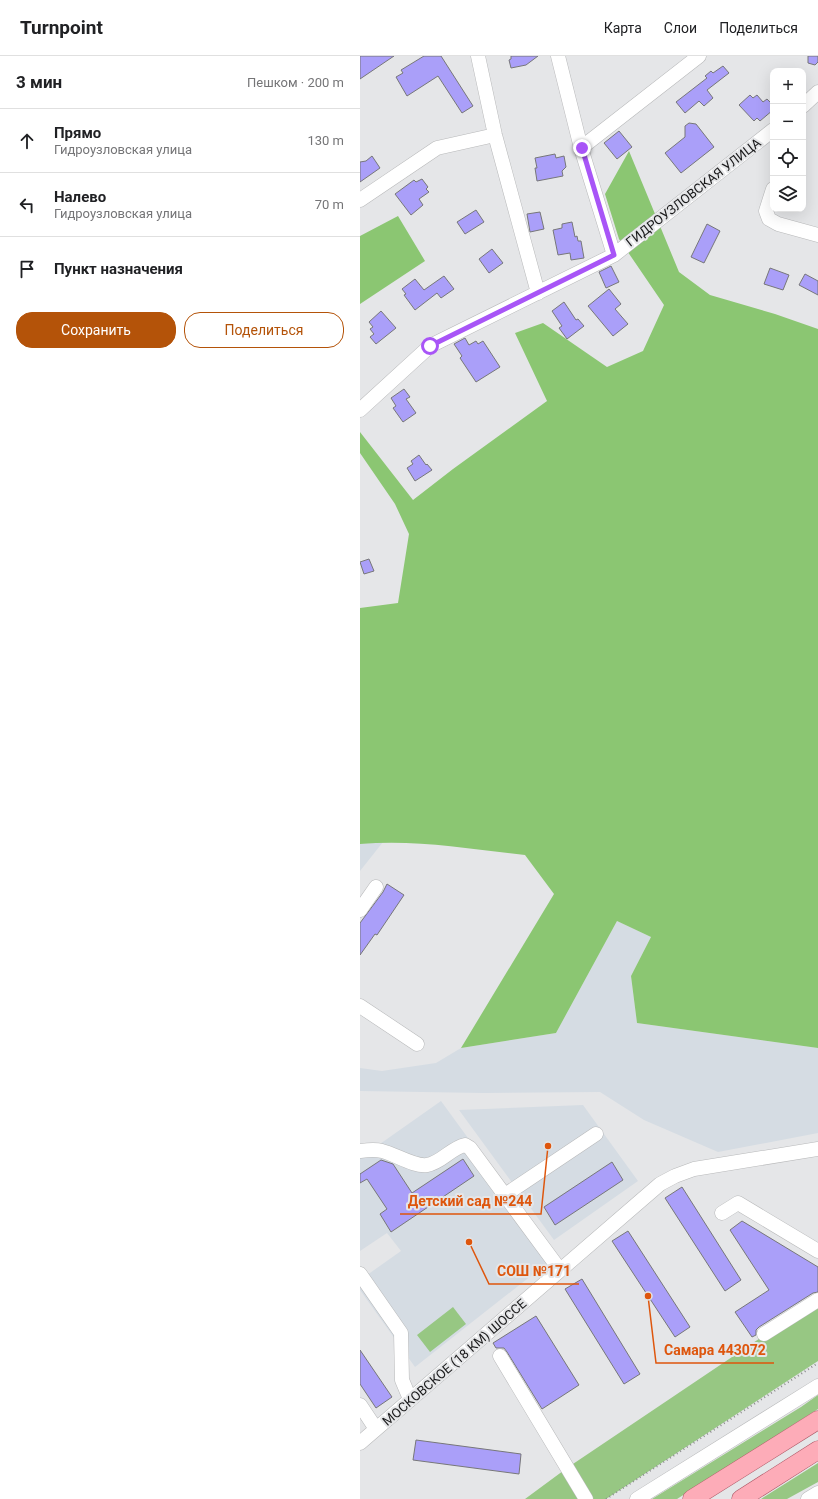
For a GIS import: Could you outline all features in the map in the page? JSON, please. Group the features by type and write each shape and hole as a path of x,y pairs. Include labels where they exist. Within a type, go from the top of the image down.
{"main road":[{"path":"692,1499 818,1420"},
{"path":"742,1499 818,1450"}],"street":[{"path":"478,56 496,135 538,293"},
{"name":"ГИДРОУЗЛОВСКАЯ УЛИЦА","path":"558,56 582,148 614,255"},
{"path":"582,148 698,56"},
{"path":"805,104 818,92"},
{"name":"ГИДРОУЗЛОВСКАЯ УЛИЦА","path":"360,410 430,346 614,255 770,132"},
{"path":"360,200 437,148 496,135"},
{"path":"770,198 766,210 769,220 818,235"},
{"path":"360,910 376,887"},
{"path":"360,1006 416,1044"},
{"path":"505,1195 596,1134"},
{"path":"360,1151 381,1151 418,1164 426,1165 433,1163 459,1146 465,1145 470,1148 560,1270"},
{"name":"МОСКОВСКОЕ (18 КМ) ШОССЕ","path":"360,1443 660,1184 675,1176 694,1169 818,1149"},
{"path":"722,1212 738,1203 818,1251"},
{"path":"360,1274 401,1333 402,1380 410,1399"},
{"path":"764,1334 818,1300"},
{"path":"500,1356 586,1499"},
{"path":"636,1499 818,1386"},
{"path":"360,1405 376,1429"},
{"path":"808,1499 818,1493"}],"path":[{"path":"606,1499 818,1363"}],"shaded area":[{"path":"383,842 360,871 360,844"},
{"path":"617,921 651,937 631,976 637,1023 818,1048 818,1133 718,1152 644,1120 600,1092 484,1093 360,1091 360,1068 382,1071 436,1063 461,1048 556,1033"},
{"path":"441,1101 555,1257 415,1367 360,1290 360,1280 401,1251 387,1233 360,1251 360,1158"},
{"path":"583,1105 638,1181 554,1240 459,1110"}],"green space":[{"path":"629,151 679,272 710,295 775,314 818,329 818,1048 637,1023 631,976 651,937 617,921 556,1033 461,1048 554,894 525,855 422,844 360,844 360,608 398,603 409,534 395,504 360,453 360,432 413,500 547,401 515,333 543,323 607,367 643,351 664,305 619,239 605,194"},
{"path":"398,216 425,261 360,304 360,236"},
{"path":"818,1302 818,1361 606,1499 525,1499 567,1468 793,1316"},
{"path":"453,1307 466,1324 430,1352 417,1335"},
{"path":"818,1395 818,1409 677,1499 652,1499 801,1407"},
{"path":"818,1463 818,1482 787,1499 761,1499"}],"building":[{"path":"360,56 394,56 360,79"},
{"path":"424,56 441,56 473,106 462,113 438,76 407,96 396,77 403,73 401,70"},
{"path":"511,56 538,56 526,65 511,68 509,60 511,59"},
{"path":"808,56 818,56 818,62 815,65 808,63"},
{"path":"723,66 729,73 707,90 713,98 704,106 699,101 685,113 676,102 707,78 705,76 711,71 713,73"},
{"path":"750,95 753,98 757,95 763,102 767,99 770,102 770,113 760,121 757,118 754,121 739,105"},
{"path":"689,123 696,124 714,147 681,173 665,153 685,137 685,126"},
{"path":"619,131 632,147 617,159 604,143"},
{"path":"555,154 556,158 564,156 566,167 562,171 563,176 537,181 535,158"},
{"path":"372,156 380,168 360,182 360,162 366,161"},
{"path":"422,179 428,187 426,189 429,192 419,199 423,205 411,215 395,194 414,180 416,182"},
{"path":"476,210 484,222 465,234 457,222"},
{"path":"540,212 544,229 530,232 527,214"},
{"path":"572,222 575,237 577,236 578,241 581,241 584,258 571,260 570,253 558,255 553,230 562,228 562,224"},
{"path":"707,224 720,231 704,263 691,257"},
{"path":"492,249 503,263 489,273 479,259"},
{"path":"611,266 619,282 606,288 599,272"},
{"path":"770,268 789,275 783,290 764,284"},
{"path":"805,274 818,281 818,295 799,285"},
{"path":"444,276 454,289 441,298 437,293 415,310 404,295 406,294 402,289 415,279 424,290"},
{"path":"609,289 621,304 615,309 628,324 613,336 588,306"},
{"path":"564,302 576,320 578,319 584,326 567,339 559,328 562,326 552,311"},
{"path":"381,311 396,328 376,344 370,337 374,334 370,329 373,327 369,322"},
{"path":"465,338 469,345 476,341 478,344 483,341 500,367 476,382 460,358 462,356 454,344"},
{"path":"404,389 410,397 406,399 416,413 403,422 393,408 396,406 391,398"},
{"path":"419,455 426,465 427,464 432,470 415,481 407,468 413,464 411,461"},
{"path":"369,559 374,571 364,574 360,562"},
{"path":"387,884 404,895 377,935 375,934 360,955 360,923 383,892"},
{"path":"463,1159 474,1176 391,1232 380,1214 387,1209 367,1179 360,1183 360,1174 381,1160 393,1164 412,1193"},
{"path":"612,1162 623,1180 555,1225 544,1207"},
{"path":"682,1187 741,1280 725,1291 665,1198"},
{"path":"742,1221 818,1267 818,1292 813,1293 759,1327 756,1330 756,1335 752,1337 735,1312 769,1290 730,1230"},
{"path":"628,1231 690,1327 675,1337 612,1241"},
{"path":"582,1279 640,1374 624,1384 565,1289"},
{"path":"536,1316 579,1385 542,1409 507,1352 504,1348 496,1348 493,1343"},
{"path":"360,1350 392,1397 376,1408 360,1384"},
{"path":"416,1440 521,1454 519,1474 413,1460"}],"place":[{"name":"Детский сад №244","path":"548,1146"},
{"name":"СОШ №171","path":"469,1242"},
{"name":"Самара 443072","path":"648,1296"}],"route":[{"path":"430,346 614,255 582,148"}]}
